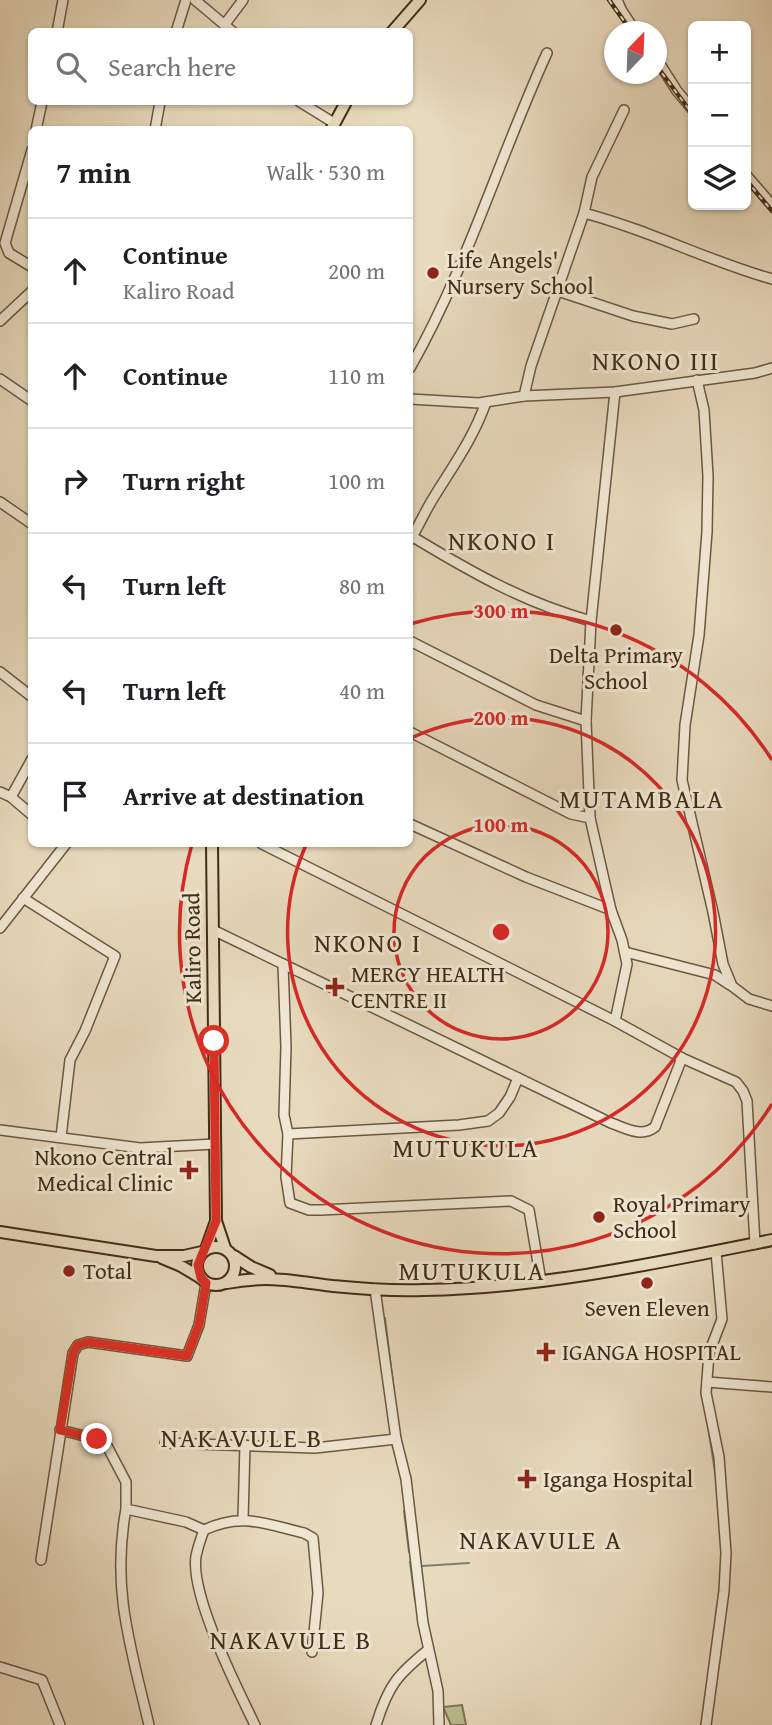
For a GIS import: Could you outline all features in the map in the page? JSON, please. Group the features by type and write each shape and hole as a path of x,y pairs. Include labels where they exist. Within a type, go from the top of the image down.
{"main road":[{"path":"396,28 420,0"},
{"path":"332,126 344,105"},
{"name":"Kaliro Road","path":"204,1251 216,1221 212,847"},
{"name":"Kaliro Road","path":"216,1221 230,1252"},
{"path":"0,1232 156,1256 184,1256 204,1251 230,1252 251,1267 276,1278"},
{"path":"156,1256 217,1286 253,1278 276,1278 375,1289 451,1289 541,1281 772,1240"},
{"path":"203,1280 198,1270 204,1251"},
{"path":"228,1283 234,1272 230,1252"}],"street":[{"path":"58,28 63,0"},
{"path":"177,28 186,0"},
{"path":"195,0 229,28"},
{"path":"225,24 243,0"},
{"path":"617,0 629,21"},
{"path":"413,363 470,247 506,148 547,54"},
{"path":"667,75 688,104"},
{"path":"37,126 41,105"},
{"path":"157,126 160,105"},
{"path":"304,105 332,126"},
{"path":"524,396 531,366 584,213 592,177 624,110"},
{"path":"28,164 5,243 9,253 28,265"},
{"path":"751,181 772,205"},
{"path":"584,213 657,237 734,268 772,279"},
{"path":"558,291 634,316 672,324 694,319"},
{"path":"0,321 28,296"},
{"path":"413,399 486,402 524,396 615,392 772,368"},
{"path":"0,379 28,398"},
{"path":"697,380 704,410 708,476 707,532 699,635 685,724 682,780 723,964 732,986"},
{"path":"615,392 591,621 586,721 590,818 611,910 627,964 615,1021"},
{"path":"413,535 433,498 460,458 486,402"},
{"path":"0,502 28,521"},
{"path":"413,540 513,594 554,611 591,621"},
{"path":"413,643 536,705 586,721"},
{"path":"0,672 28,694"},
{"path":"413,734 571,814 590,818"},
{"path":"11,797 28,766"},
{"path":"0,792 11,797 28,812"},
{"path":"413,825 526,877 611,910"},
{"path":"0,928 63,847"},
{"path":"268,847 615,1021 682,1058 736,1082 747,1101 755,1244"},
{"path":"23,898 116,956 70,1060 61,1137"},
{"path":"212,930 518,1079 611,1123 639,1133 648,1133 655,1127 682,1058"},
{"path":"625,951 715,975 749,999 772,1006"},
{"path":"284,964 284,1115 288,1134 286,1177 290,1203 309,1210 321,1210 511,1201 529,1210 541,1281"},
{"path":"288,1134 459,1125 488,1121 499,1113 518,1079"},
{"path":"0,1130 140,1149 215,1144"},
{"path":"706,1725 724,1591 726,1553 719,1457 706,1393 709,1353 722,1319 716,1252"},
{"path":"41,1560 73,1353 78,1345 88,1342 187,1356 199,1325 203,1280"},
{"path":"375,1289 396,1439 406,1479 414,1561 428,1650 438,1690 439,1725"},
{"path":"707,1382 772,1387"},
{"path":"60,1430 97,1439 106,1444 126,1482 120,1589 127,1634 149,1725"},
{"path":"165,1443 315,1448 396,1439"},
{"path":"243,1519 245,1445"},
{"path":"126,1509 186,1522 204,1530 221,1523 243,1519 304,1533 313,1538 318,1593 312,1652"},
{"path":"204,1530 196,1557 197,1582 223,1658 255,1725"},
{"path":"376,1725 392,1684 401,1671 428,1650"},
{"path":"0,1667 42,1680 60,1725"}],"green space":[{"path":"462,1705 466,1725 451,1725 443,1707"}],"waterway":[{"path":"385,1318 395,1400"},
{"path":"705,1407 716,1478"},
{"path":"404,1511 409,1552"},
{"path":"410,1562 415,1600"},
{"path":"422,1566 469,1563"}],"railway":[{"path":"609,0 624,21"},
{"path":"667,80 688,108"},
{"path":"751,186 772,211"}],"place":[{"name":"Life Angels' Nursery School","path":"433,273"},
{"name":"Delta Primary School","path":"616,630"},
{"name":"MERCY HEALTH CENTRE II","path":"335,987"},
{"name":"Nkono Central Medical Clinic","path":"189,1170"},
{"name":"Royal Primary School","path":"599,1217"},
{"name":"Total","path":"69,1271"},
{"name":"Seven Eleven","path":"647,1283"},
{"name":"IGANGA HOSPITAL","path":"546,1352"},
{"name":"Iganga Hospital","path":"527,1479"}],"district":[{"name":"NKONO III","path":"656,361"},
{"name":"NKONO I","path":"502,541"},
{"name":"MUTAMBALA","path":"642,799"},
{"name":"NKONO I","path":"368,943"},
{"name":"MUTUKULA","path":"466,1148"},
{"name":"MUTUKULA","path":"472,1271"},
{"name":"NAKAVULE B","path":"242,1438"},
{"name":"NAKAVULE A","path":"541,1540"},
{"name":"NAKAVULE B","path":"291,1640"}],"route":[{"path":"97,1439 60,1430 73,1353 78,1345 88,1342 187,1356 199,1325 206,1283 201,1278 198,1265 216,1221 214,1041"}]}
